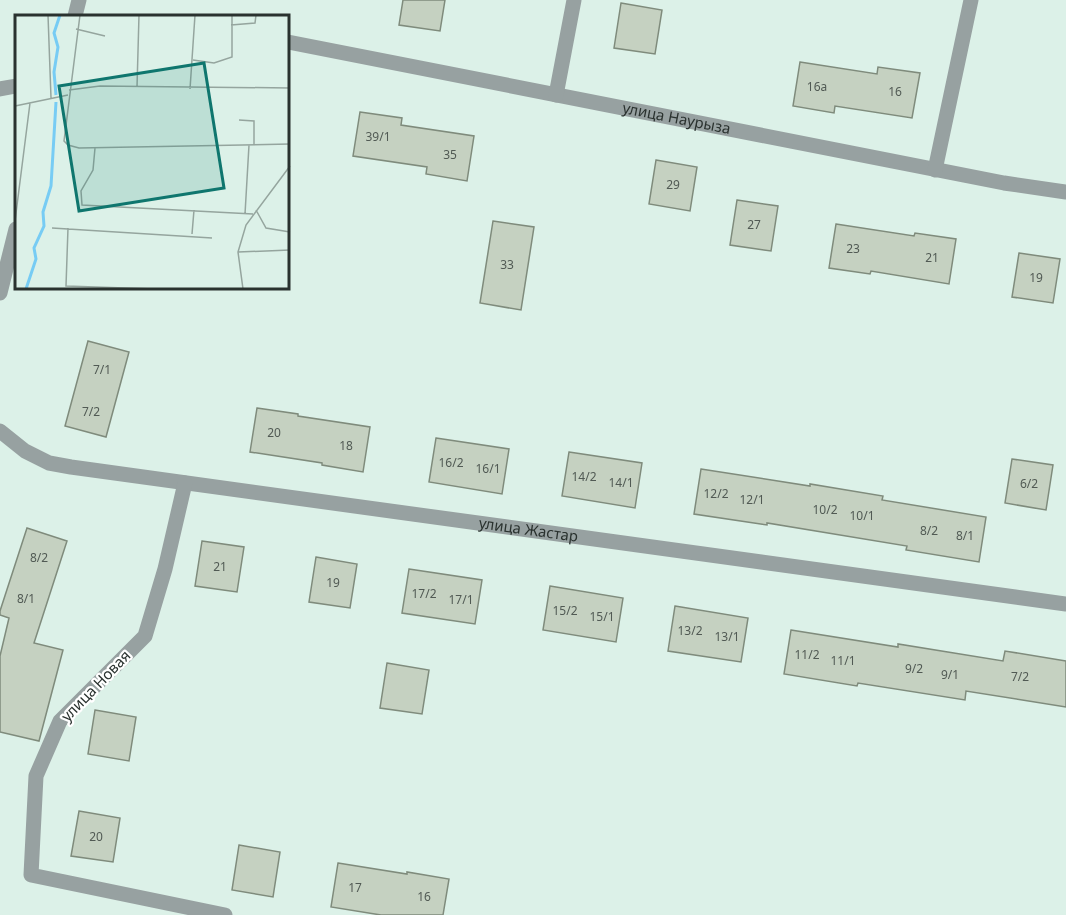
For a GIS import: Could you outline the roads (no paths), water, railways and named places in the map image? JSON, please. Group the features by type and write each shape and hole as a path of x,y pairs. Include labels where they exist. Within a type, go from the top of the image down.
{"street":[{"path":"75,15 79,0"},
{"path":"556,95 574,0"},
{"path":"936,170 971,0"},
{"name":"улица Наурыза","path":"290,42 936,170 1066,192"},
{"path":"0,89 15,86"},
{"path":"0,293 15,233"},
{"name":"улица Жастар","path":"0,431 25,451 49,463 71,467 1066,604"},
{"name":"улица Новая","path":"185,483 165,569 145,636 60,721 36,776 31,875 225,915"}]}
